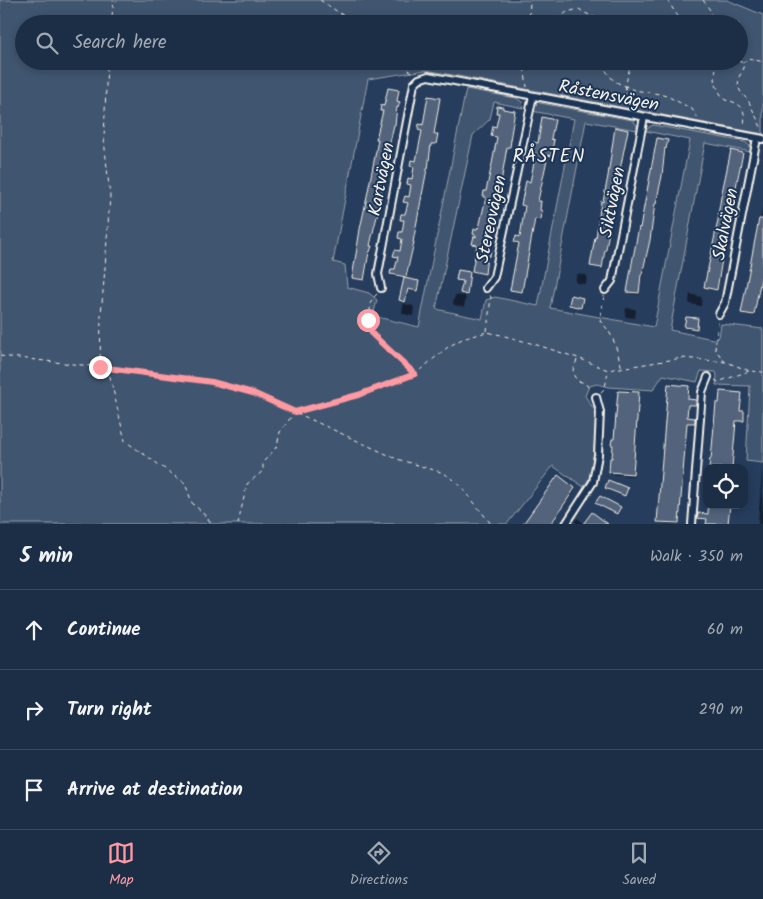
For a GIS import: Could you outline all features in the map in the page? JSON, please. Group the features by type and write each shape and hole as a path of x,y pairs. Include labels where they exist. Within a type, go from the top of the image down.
{"street":[{"name":"Råstensvägen","path":"419,79 428,76 760,138"},
{"name":"Kartvägen","path":"381,288 378,274 414,84 419,79"},
{"name":"Stereovägen","path":"486,288 494,277 530,96"},
{"name":"Siktvägen","path":"605,290 612,281 644,117"},
{"name":"Skalvägen","path":"719,314 726,303 760,138"},
{"path":"692,524 702,392 708,377"},
{"path":"566,524 593,482 598,454 600,412 596,397"}],"path":[{"path":"112,15 114,0"},
{"path":"320,0 342,15"},
{"path":"529,15 530,0"},
{"path":"666,0 677,15"},
{"path":"703,0 711,15"},
{"path":"563,15 579,9 590,15"},
{"path":"748,58 763,62"},
{"path":"100,367 101,315 110,196 104,139 107,70"},
{"path":"408,70 419,79"},
{"path":"525,70 530,96"},
{"path":"606,70 614,81 634,90 669,97 692,110 698,118"},
{"path":"625,114 624,98 629,70"},
{"path":"716,70 717,91 725,100 734,101 744,109 744,136"},
{"path":"743,70 739,77 738,87 748,100 762,129"},
{"path":"381,288 372,300 368,320 372,334 415,374"},
{"path":"486,288 491,297 487,332"},
{"path":"605,290 600,321 608,328 622,369"},
{"path":"719,314 715,348 726,362"},
{"path":"238,524 247,484 263,470 263,462 277,446 280,432 295,412 358,395 415,374 448,347 462,339 487,332 501,334 578,358 608,370 682,358 726,362 763,372"},
{"path":"0,356 212,382 253,393 396,459 444,473 461,486 491,524"},
{"path":"578,358 573,370 574,376 578,381 585,383 596,397 605,388 608,370"},
{"path":"108,368 126,441 185,483 192,504 212,524"},
{"path":"708,377 718,382 750,370"}],"shaded area":[{"path":"0,0 727,0 763,15 763,134 426,70 368,79 333,262 345,265 347,287 369,293 377,300 373,316 419,327 466,89 516,98 522,102 523,108 494,102 490,119 473,135 436,309 482,319 486,300 495,297 538,306 574,119 532,111 534,105 540,103 632,120 637,125 637,130 586,121 550,308 654,327 690,140 646,131 653,125 745,142 750,146 751,152 705,143 670,330 713,339 719,337 721,324 763,329 763,463 746,461 750,386 716,385 716,372 701,371 697,382 663,375 653,390 609,387 597,384 589,386 585,396 596,412 594,455 590,477 584,487 553,466 507,524 0,524"}],"building":[{"path":"388,88 399,90 397,101 400,102 397,107 395,125 387,155 384,173 386,174 383,179 381,197 379,197 377,209 379,209 364,280 352,278 376,151 378,139 376,139 383,111 380,111 381,105 384,106"},
{"path":"428,96 440,98 434,134 438,134 436,144 431,144 428,169 406,277 390,274 391,269 395,269 398,257 393,256 395,250 400,251 402,239 398,238 399,232 402,232 404,220 400,220 401,214 405,214 408,203 403,202 405,196 409,197 411,185 407,184 408,178 412,179 414,167 410,166 411,160 416,161 422,131 418,130 419,124 423,125"},
{"path":"497,106 515,111 510,147 507,147 499,200 497,200 495,211 497,212 496,219 494,218 491,231 493,232 492,238 489,237 487,249 491,250 490,256 487,256 485,274 472,271 477,245 472,244 474,236 476,237 473,234 474,229 479,228 486,197 483,197 484,191 486,191 497,137 491,136 493,126 496,127 499,113 496,113"},
{"path":"542,117 555,120 551,138 554,140 551,156 548,155 538,201 541,201 541,220 535,219 522,292 510,290 519,243 514,242 516,236 520,237 525,206 521,205 526,181 530,182 536,153 531,152 533,142 538,143"},
{"path":"615,127 628,130 602,268 590,266 601,201 603,202 608,176"},
{"path":"657,138 668,140 665,148 662,176 655,204 650,240 641,275 639,293 627,292 639,227"},
{"path":"731,150 743,153 717,290 704,287"},
{"path":"759,219 763,219 763,268 754,315 741,313"},
{"path":"458,270 470,272 467,295 460,293 463,281 456,280"},
{"path":"404,278 419,281 417,291 408,289 405,302 399,300"},
{"path":"571,295 583,298 581,308 569,305"},
{"path":"686,317 698,318 697,329 684,327"},
{"path":"668,384 689,386 688,399 696,400 696,405 688,405 687,417 695,418 695,423 687,423 679,523 657,522"},
{"path":"618,391 639,392 633,474 609,472"},
{"path":"720,391 742,393 740,411 744,411 744,421 736,421 732,464 709,464 716,403 719,403"},
{"path":"558,475 575,488 555,518 550,524 523,524"},
{"path":"608,480 628,488 625,496 605,488"},
{"path":"600,496 621,507 617,514 595,503"},
{"path":"708,509 730,509 728,524 706,524 707,519 697,518 698,513 708,514"},
{"path":"592,512 608,524 583,524"}],"district":[{"name":"RÅSTEN","path":"549,155"}],"route":[{"path":"100,367 212,382 253,393 295,412 358,395 415,374 372,334 368,320"}]}
